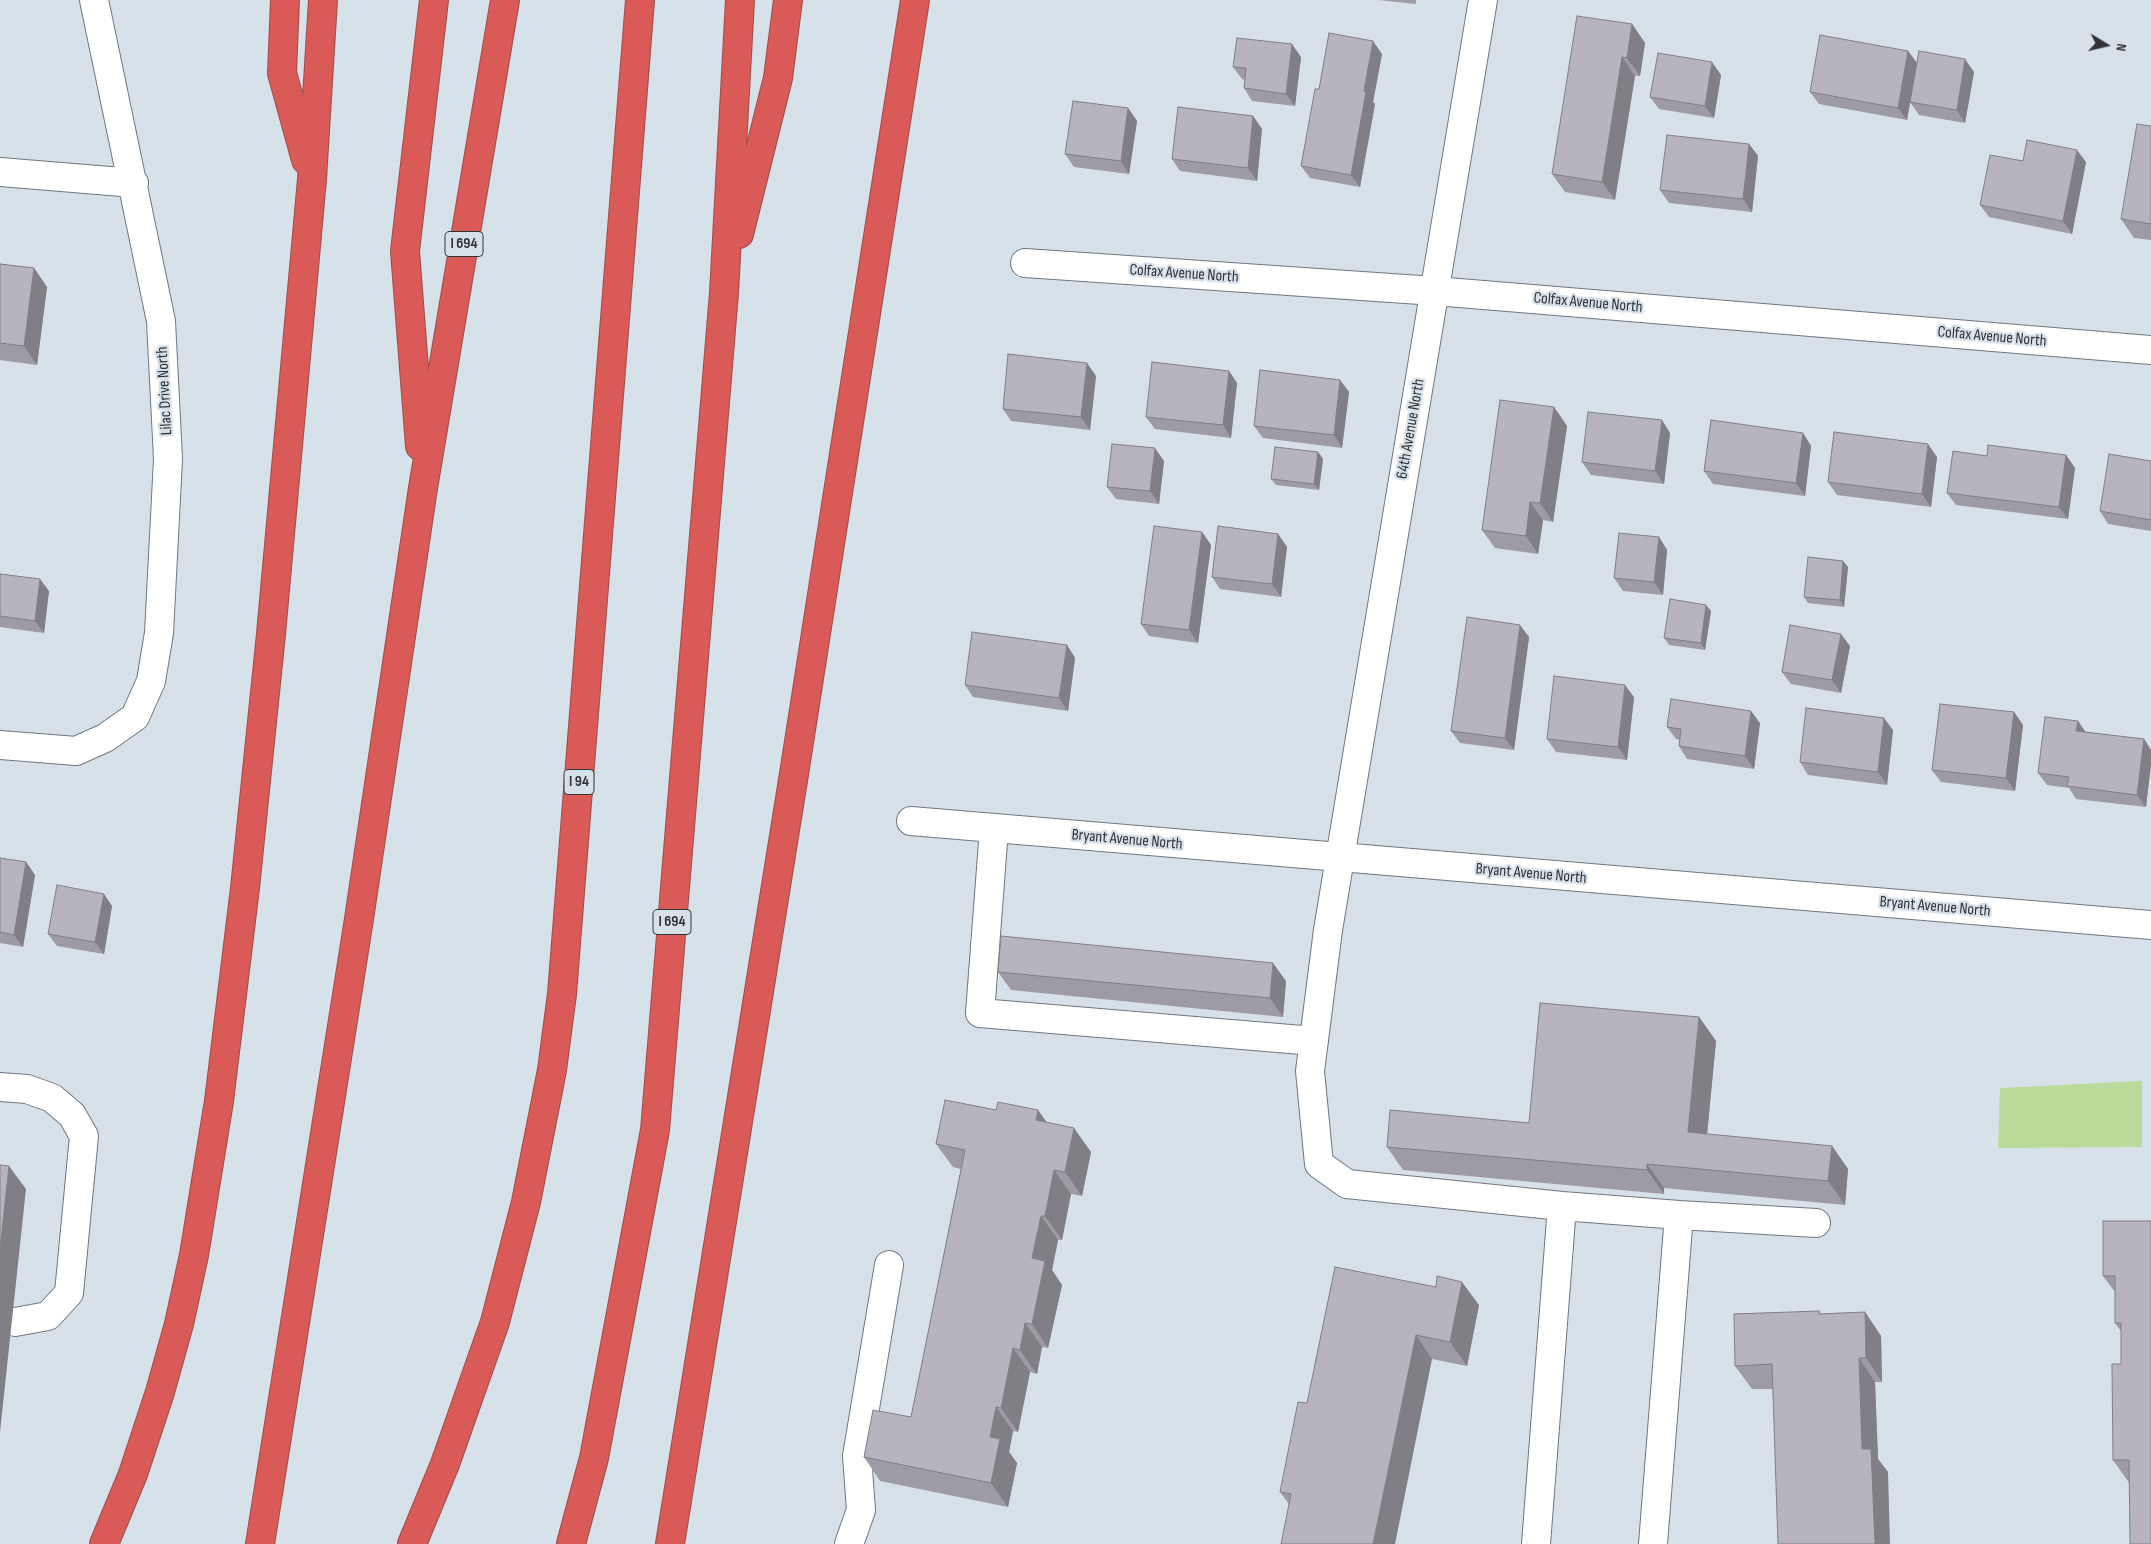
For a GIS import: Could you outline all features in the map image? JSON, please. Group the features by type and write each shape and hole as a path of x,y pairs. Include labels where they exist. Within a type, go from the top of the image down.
{"highway":[{"path":"285,0 282,73 312,179"},
{"path":"104,1544 136,1465 160,1392 179,1324 194,1255 219,1101 246,888 258,769 312,179 323,0"},
{"path":"423,488 405,251 434,0"},
{"name":"I 694","path":"260,1544 359,919 423,488 505,0"},
{"name":"I 94","path":"412,1544 445,1464 494,1322 526,1202 552,1070 562,994 640,0"},
{"name":"I 694","path":"571,1544 594,1458 655,1130 724,293 740,0"},
{"path":"724,293 778,78 788,0"},
{"path":"866,315 903,0"},
{"path":"670,1544 793,784 915,0"}],"street":[{"name":"Lilac Drive North","path":"0,745 76,751 106,738 135,717 151,681 159,634 168,459 161,321 134,183 94,0"},
{"name":"64th Avenue North","path":"1483,0 1328,930 1310,1071 1319,1164 1347,1184 1562,1206 1816,1224"},
{"path":"0,172 134,183"},
{"name":"Colfax Avenue North","path":"1025,263 1435,291 2151,350"},
{"name":"Bryant Avenue North","path":"911,821 2151,925"},
{"path":"994,829 980,1013 1314,1041"},
{"path":"0,1087 26,1089 52,1098 72,1115 84,1136 69,1293 48,1316 15,1322"},
{"path":"1536,1544 1562,1206"},
{"path":"1653,1544 1679,1214"},
{"path":"849,1544 861,1510 856,1456 889,1265"}],"green space":[{"path":"2142,1081 2142,1147 1998,1148 2000,1088"}],"building":[{"path":"1577,16 1632,24 1627,58 1622,57 1602,182 1552,174"},
{"path":"1329,33 1373,41 1351,175 1301,166 1315,89 1319,89"},
{"path":"1820,35 1908,51 1898,108 1810,92"},
{"path":"1237,38 1292,44 1286,94 1244,88 1246,68 1233,67"},
{"path":"1919,51 1965,59 1957,110 1910,102"},
{"path":"1658,53 1712,62 1705,106 1650,97"},
{"path":"1073,101 1128,108 1121,161 1065,154"},
{"path":"1178,107 1253,116 1248,168 1172,159"},
{"path":"2137,124 2151,126 2151,224 2121,219"},
{"path":"1667,135 1749,144 1743,199 1660,190"},
{"path":"2027,140 2077,150 2063,221 1980,205 1990,155 2023,161"},
{"path":"0,264 34,268 24,346 0,343"},
{"path":"1008,354 1087,363 1081,417 1003,409"},
{"path":"1152,362 1229,371 1223,425 1146,417"},
{"path":"1260,370 1340,380 1334,435 1254,426"},
{"path":"1500,400 1554,407 1540,503 1530,502 1526,536 1482,530"},
{"path":"1588,412 1662,420 1655,471 1582,462"},
{"path":"1711,420 1803,433 1796,483 1704,471"},
{"path":"1834,432 1928,444 1922,494 1828,482"},
{"path":"1112,444 1155,448 1150,491 1107,487"},
{"path":"1988,445 2066,455 2059,507 1947,493 1953,451 1987,456"},
{"path":"1275,447 1318,452 1314,484 1271,479"},
{"path":"2109,454 2151,461 2151,520 2100,511"},
{"path":"1154,526 1202,532 1189,630 1141,624"},
{"path":"1218,526 1278,534 1272,584 1212,577"},
{"path":"1619,533 1659,537 1654,582 1614,578"},
{"path":"1808,557 1843,561 1840,600 1804,597"},
{"path":"0,574 40,579 35,621 0,616"},
{"path":"1670,599 1706,605 1701,643 1664,638"},
{"path":"1467,617 1520,625 1505,738 1451,731"},
{"path":"1790,625 1841,634 1832,680 1782,672"},
{"path":"972,632 1067,645 1059,698 965,685"},
{"path":"1554,676 1625,685 1618,747 1547,739"},
{"path":"1671,699 1751,711 1745,756 1679,746 1681,729 1667,727"},
{"path":"1940,704 2014,712 2006,778 1932,770"},
{"path":"1806,708 1884,718 1878,772 1800,762"},
{"path":"2045,717 2078,721 2076,731 2144,739 2137,795 2067,786 2069,777 2038,773"},
{"path":"0,858 26,862 14,935 0,932"},
{"path":"57,885 104,894 95,942 48,934"},
{"path":"1001,936 1273,963 1270,998 998,972"},
{"path":"1540,1003 1699,1017 1688,1132 1832,1146 1828,1181 1647,1164 1647,1170 1387,1147 1390,1110 1529,1123"},
{"path":"945,1100 996,1110 998,1102 1038,1110 1036,1120 1074,1128 1065,1172 1054,1170 1045,1216 1041,1216 1032,1258 1045,1261 1032,1324 1025,1323 1020,1350 1013,1348 1001,1408 996,1407 990,1437 1000,1439 991,1483 864,1457 873,1410 911,1417 965,1150 936,1144"},
{"path":"0,1165 9,1166 0,1249"},
{"path":"2103,1221 2151,1221 2151,1544 2130,1544 2129,1460 2113,1460 2112,1364 2121,1364 2121,1323 2115,1323 2115,1276 2103,1276"},
{"path":"1335,1267 1436,1287 1437,1276 1462,1282 1450,1342 1416,1335 1373,1544 1281,1544 1291,1494 1280,1492 1298,1402 1307,1403"},
{"path":"1819,1311 1819,1314 1865,1312 1866,1358 1859,1358 1862,1449 1871,1449 1875,1544 1778,1544 1772,1364 1735,1366 1734,1314"}]}
